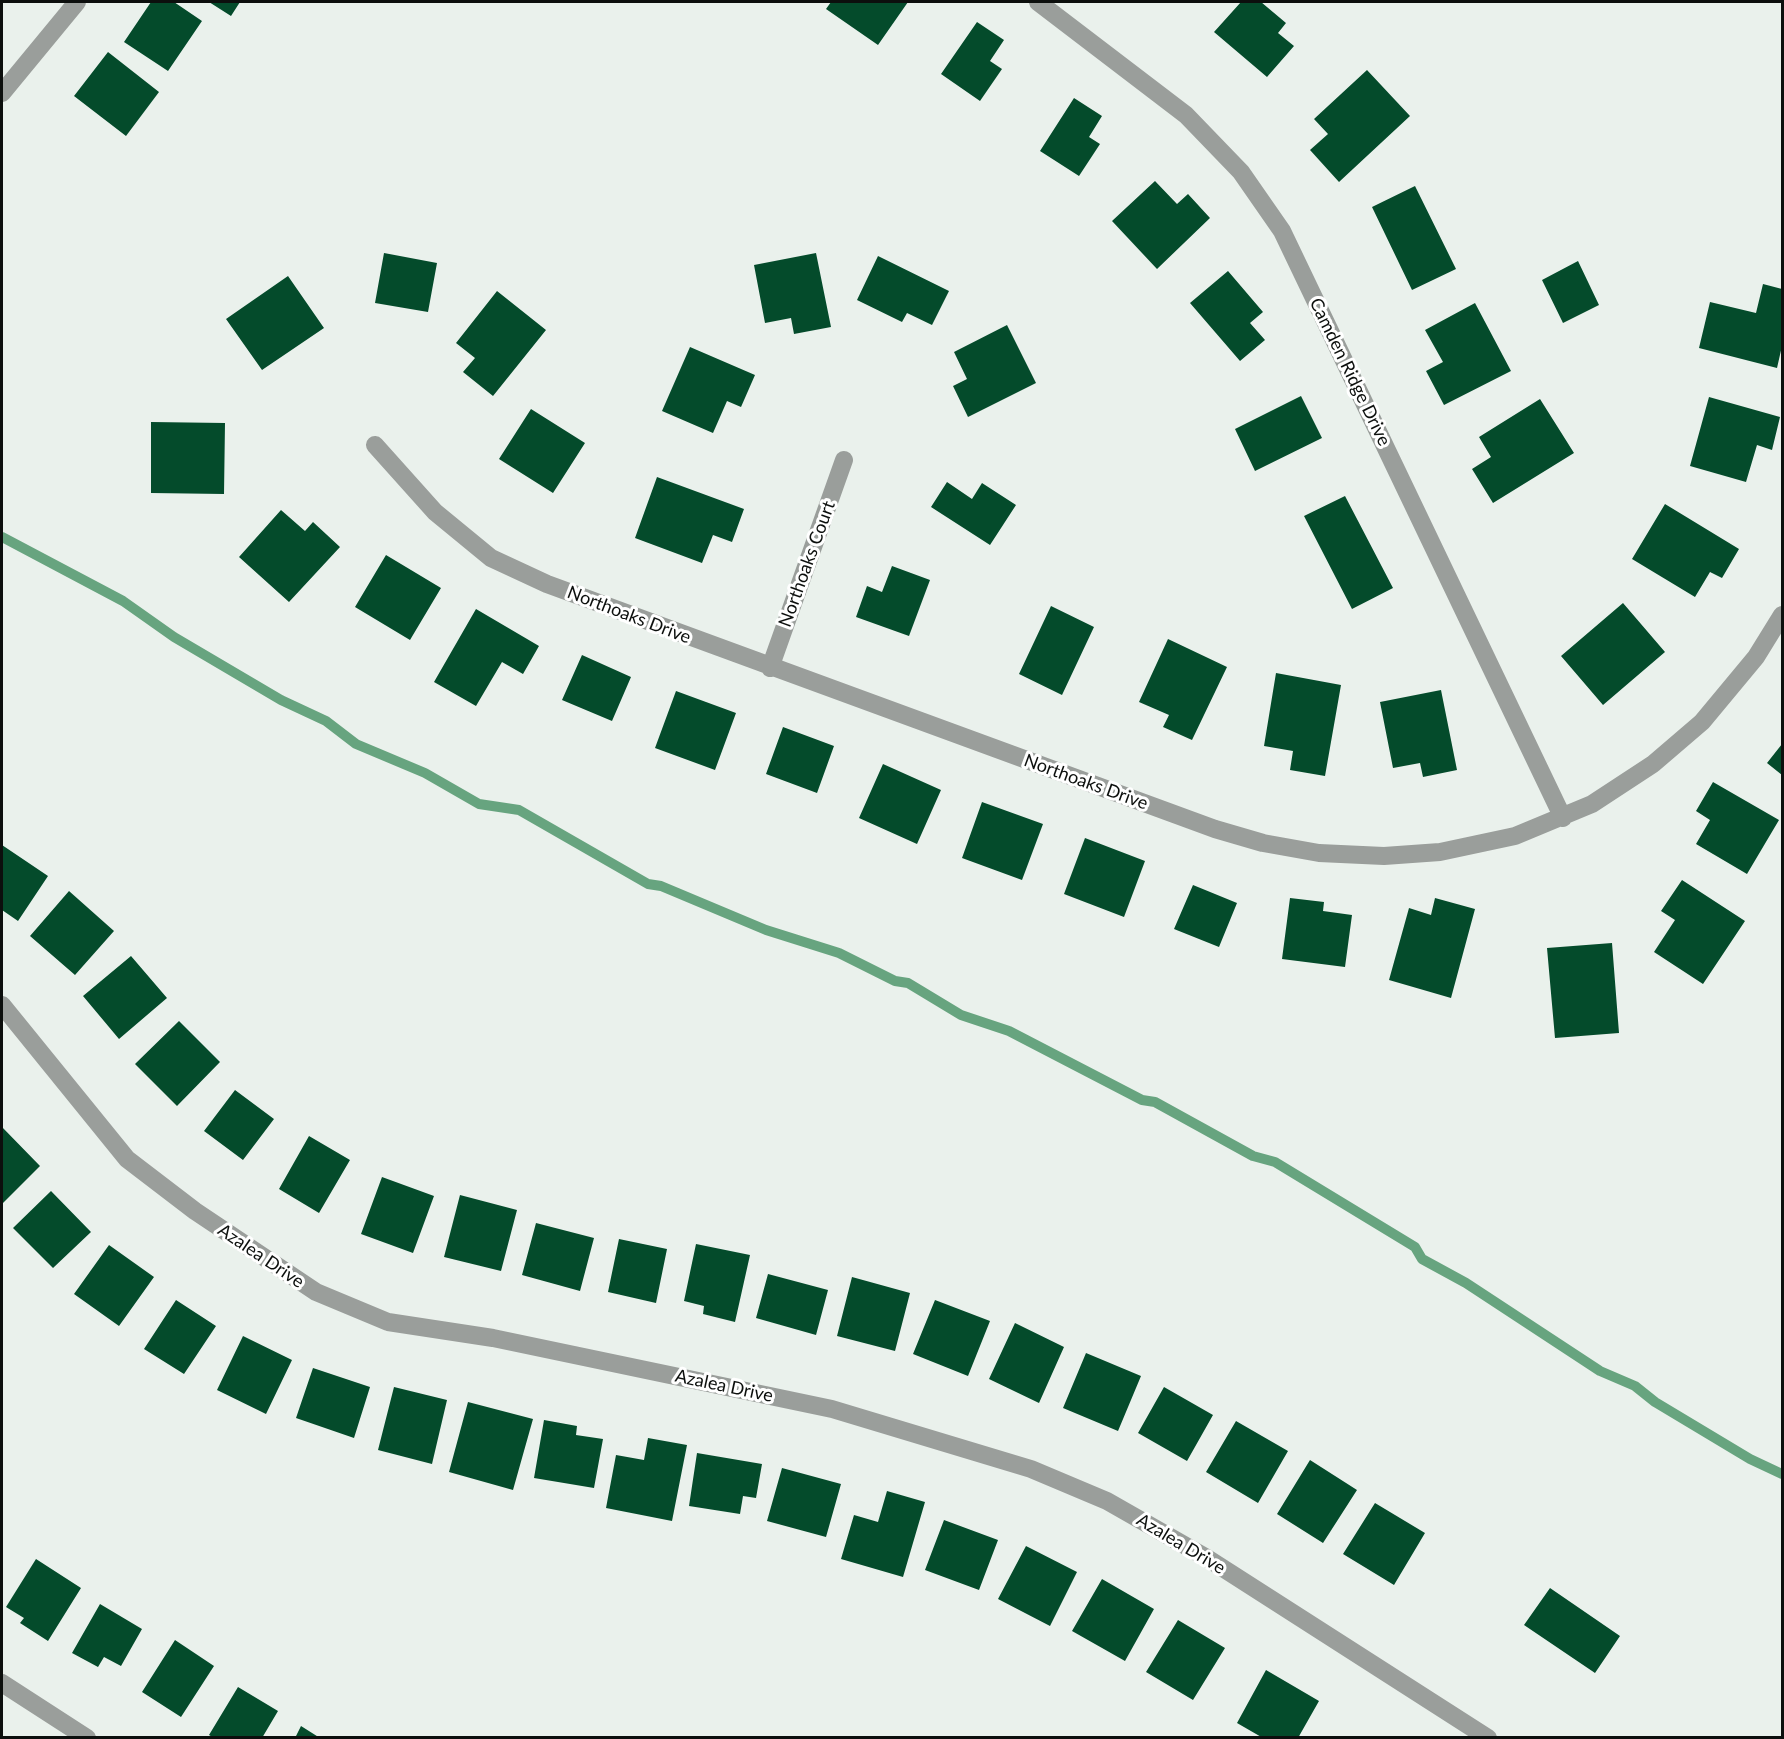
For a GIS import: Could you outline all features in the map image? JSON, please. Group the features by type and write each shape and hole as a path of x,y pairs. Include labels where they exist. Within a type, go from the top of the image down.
{"street":[{"path":"2,93 77,2"},
{"name":"Camden Ridge Drive","path":"1038,2 1194,122 1242,172 1282,231 1563,818"},
{"name":"Northoaks Drive","path":"375,445 435,512 491,558 547,584 770,668 1215,829 1263,843 1319,853 1395,856 1440,852 1498,840 1563,818 1592,804 1653,764 1702,722 1756,657 1782,615"},
{"name":"Northoaks Court","path":"770,668 844,460"},
{"name":"Azalea Drive","path":"2,1005 127,1159 195,1211 316,1292 388,1322 493,1338 832,1409 1031,1469 1107,1501 1207,1558 1488,1737"},
{"path":"2,1683 87,1737"}],"building":[{"path":"151,2 174,2 202,21 168,71 124,42"},
{"path":"209,2 240,2 231,16"},
{"path":"831,2 908,2 878,45 826,9"},
{"path":"1241,2 1261,2 1286,23 1278,33 1294,46 1267,77 1214,32"},
{"path":"977,22 1004,40 990,61 1002,69 980,101 941,74"},
{"path":"108,52 159,92 126,136 74,96"},
{"path":"1367,70 1410,116 1339,182 1310,150 1328,134 1314,119"},
{"path":"1074,98 1102,116 1089,137 1100,144 1079,176 1040,151"},
{"path":"1155,181 1177,204 1188,194 1210,218 1157,269 1112,221"},
{"path":"1415,186 1456,269 1412,290 1372,207"},
{"path":"384,253 437,263 428,312 375,303"},
{"path":"816,253 831,327 794,334 791,318 765,323 754,265"},
{"path":"878,256 949,291 932,325 907,313 902,322 857,300"},
{"path":"1578,261 1599,305 1563,323 1542,280"},
{"path":"1228,271 1263,312 1250,323 1265,340 1240,361 1190,303"},
{"path":"288,276 324,328 262,370 226,319"},
{"path":"1763,284 1782,289 1782,346 1777,368 1699,348 1710,302 1756,313"},
{"path":"497,291 546,330 493,396 463,372 475,358 456,343"},
{"path":"1475,303 1511,371 1444,405 1426,371 1443,362 1425,330"},
{"path":"1007,325 1036,383 968,417 953,386 967,379 954,352"},
{"path":"690,347 755,375 741,407 727,401 713,433 662,411"},
{"path":"1301,396 1322,438 1255,471 1235,429"},
{"path":"1709,397 1780,417 1772,450 1757,445 1746,482 1690,466"},
{"path":"1540,399 1574,453 1493,503 1472,469 1491,457 1479,437"},
{"path":"531,409 585,443 553,493 499,459"},
{"path":"151,422 225,423 224,494 151,493"},
{"path":"657,477 744,509 732,542 713,535 702,563 635,538"},
{"path":"947,482 972,499 982,483 1016,505 990,545 931,507"},
{"path":"1345,496 1393,588 1352,609 1304,516"},
{"path":"1665,504 1739,549 1722,578 1710,572 1695,597 1632,559"},
{"path":"281,510 305,531 313,522 340,547 289,602 239,557"},
{"path":"386,555 441,588 410,640 355,607"},
{"path":"892,566 930,580 909,636 856,617 867,586 882,592"},
{"path":"1623,603 1665,652 1603,705 1561,656"},
{"path":"1051,606 1094,627 1062,695 1019,674"},
{"path":"476,609 539,646 523,674 502,662 476,706 434,682"},
{"path":"1168,639 1227,667 1192,740 1163,727 1169,715 1139,702"},
{"path":"582,655 631,677 612,721 562,700"},
{"path":"1276,673 1341,685 1325,776 1290,770 1293,751 1264,746"},
{"path":"1441,690 1457,770 1423,777 1420,763 1393,768 1380,702"},
{"path":"676,691 736,713 715,770 655,748"},
{"path":"783,727 834,746 817,793 766,774"},
{"path":"1782,744 1782,775 1767,763"},
{"path":"883,764 941,790 917,844 859,818"},
{"path":"1713,782 1779,820 1747,874 1696,844 1710,820 1696,811"},
{"path":"982,802 1043,824 1022,880 962,858"},
{"path":"1085,838 1145,861 1124,917 1064,894"},
{"path":"2,845 48,876 18,921 2,910"},
{"path":"1682,880 1745,921 1703,984 1654,952 1675,920 1661,911"},
{"path":"1193,885 1237,903 1219,947 1174,929"},
{"path":"69,891 114,931 75,975 30,936"},
{"path":"1290,898 1324,902 1323,911 1352,915 1345,967 1282,959"},
{"path":"1435,898 1475,909 1451,998 1389,980 1409,908 1431,915"},
{"path":"1612,943 1619,1033 1555,1038 1547,948"},
{"path":"131,956 167,998 119,1039 83,996"},
{"path":"179,1021 220,1062 177,1106 135,1064"},
{"path":"235,1090 274,1119 243,1160 204,1131"},
{"path":"2,1127 40,1166 2,1204"},
{"path":"309,1136 350,1160 319,1213 279,1189"},
{"path":"382,1177 434,1196 413,1253 361,1234"},
{"path":"51,1191 91,1232 53,1268 13,1228"},
{"path":"460,1195 517,1210 501,1271 444,1257"},
{"path":"536,1223 594,1238 580,1291 522,1275"},
{"path":"619,1239 667,1249 656,1303 608,1292"},
{"path":"696,1244 750,1255 735,1322 703,1314 704,1306 684,1301"},
{"path":"109,1245 154,1277 119,1326 74,1294"},
{"path":"768,1274 828,1290 816,1335 756,1318"},
{"path":"852,1277 910,1293 895,1351 837,1336"},
{"path":"176,1300 216,1326 184,1374 144,1349"},
{"path":"935,1300 990,1321 968,1376 913,1354"},
{"path":"1015,1323 1064,1347 1039,1403 989,1379"},
{"path":"243,1336 292,1360 266,1414 217,1390"},
{"path":"1086,1353 1141,1376 1118,1431 1063,1408"},
{"path":"313,1368 370,1387 354,1438 296,1418"},
{"path":"394,1387 447,1400 432,1464 378,1450"},
{"path":"1164,1387 1213,1415 1187,1461 1138,1433"},
{"path":"468,1402 533,1419 513,1490 449,1472"},
{"path":"544,1420 577,1426 576,1435 603,1439 594,1488 534,1478"},
{"path":"1236,1421 1288,1451 1258,1503 1206,1472"},
{"path":"648,1438 687,1445 672,1521 606,1508 616,1455 644,1460"},
{"path":"697,1453 762,1464 756,1498 743,1496 740,1514 689,1506"},
{"path":"1310,1460 1357,1490 1323,1543 1277,1514"},
{"path":"782,1468 841,1484 826,1537 767,1521"},
{"path":"887,1491 925,1502 903,1577 841,1559 854,1515 878,1522"},
{"path":"1375,1503 1425,1533 1394,1585 1343,1554"},
{"path":"944,1520 998,1540 979,1590 925,1570"},
{"path":"1026,1546 1077,1572 1050,1626 998,1599"},
{"path":"36,1559 81,1588 48,1641 20,1623 24,1618 6,1607"},
{"path":"1102,1579 1154,1609 1125,1661 1072,1631"},
{"path":"1550,1588 1620,1636 1595,1673 1524,1625"},
{"path":"100,1604 142,1629 121,1666 104,1657 98,1667 72,1653"},
{"path":"1178,1620 1225,1648 1193,1700 1146,1672"},
{"path":"175,1640 214,1666 181,1717 142,1692"},
{"path":"1266,1670 1319,1701 1298,1738 1263,1738 1237,1723"},
{"path":"238,1687 278,1711 262,1738 214,1738 209,1735"},
{"path":"301,1726 320,1738 295,1738"}],"waterway":[{"path":"2,537 123,601 174,637 281,700 326,721 356,744 425,773 479,804 519,810 648,884 661,886 766,930 839,953 895,981 908,983 961,1015 1009,1031 1142,1100 1155,1102 1253,1156 1275,1162 1415,1247 1422,1259 1466,1283 1600,1371 1635,1386 1655,1402 1750,1459 1782,1474"}]}
